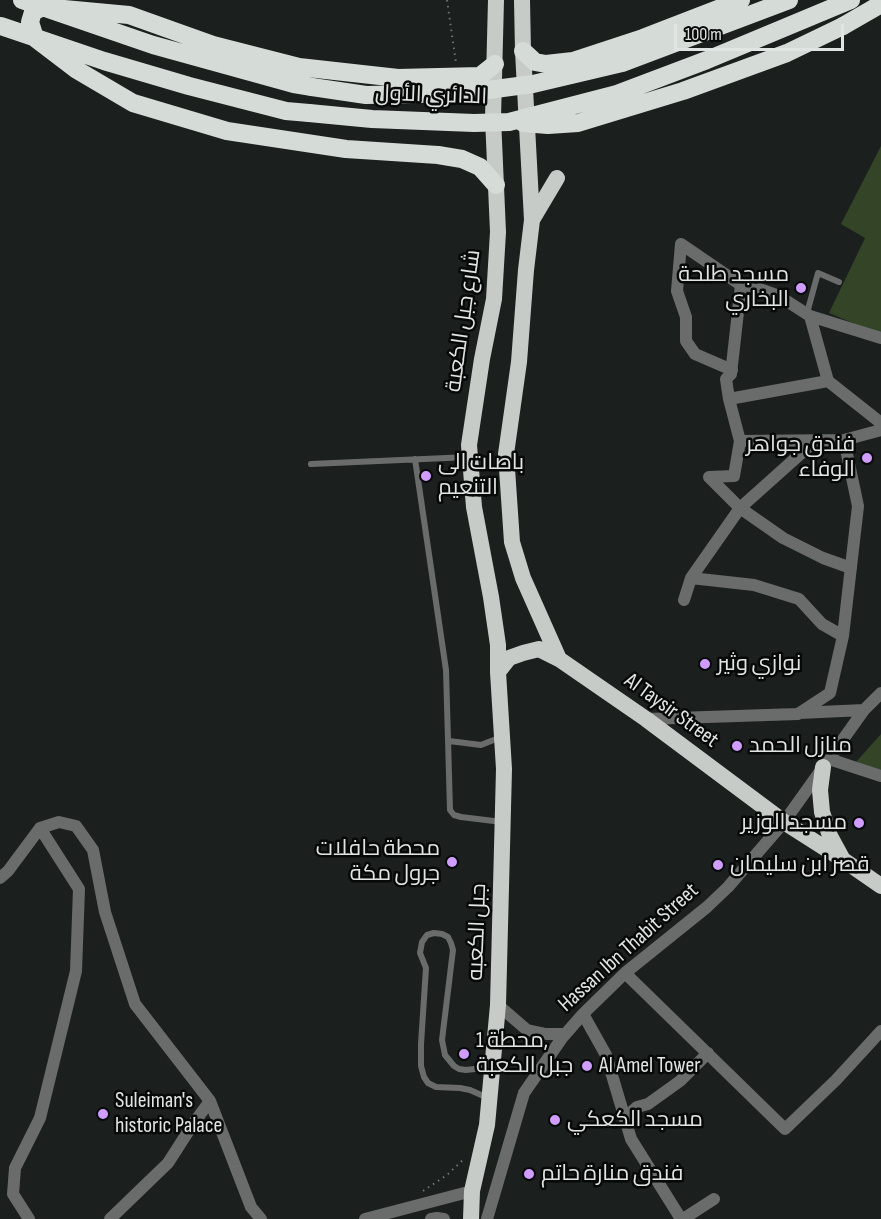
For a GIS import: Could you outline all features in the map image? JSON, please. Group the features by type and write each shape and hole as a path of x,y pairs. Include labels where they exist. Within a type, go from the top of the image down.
{"highway":[{"name":"الدائري الأول","path":"22,0 153,45 294,84 366,95 465,93 533,84 622,63 789,0"},
{"name":"شارع جبل الكعبة","path":"496,0 493,118 498,232 494,299 469,445 474,507 498,645"},
{"path":"522,0 532,220 519,362 506,454 512,542 523,578 559,659"},
{"path":"523,51 535,62 546,64 573,61 644,38 741,0"},
{"name":"الدائري الأول","path":"1,26 104,61 286,111 372,119 509,122 617,94 707,60 851,0"},
{"path":"509,122 548,125 578,123 683,91 787,52 843,26 881,4"},
{"path":"495,64 480,76 398,78 299,67 213,45 129,15 43,7 33,12 30,22 36,38 77,70 133,103 227,131 346,149 438,155 462,159 480,167 496,185"},
{"path":"532,220 557,178"},
{"name":"جبل الكعبه","path":"471,1219 472,1191 487,1125 498,1005 504,769 498,645"},
{"path":"498,672 509,658 539,649 559,659"},
{"name":"Al Taysir Street","path":"559,659 646,719 784,822 881,886"},
{"path":"826,763 820,790 822,812 830,836 842,859"}],"street":[{"path":"732,370 695,354 686,342 686,316 677,291 681,244 741,285 751,286 779,296 809,315 881,338"},
{"path":"741,285 732,370 726,379 740,441 734,476 710,477 740,508 783,538 823,558 851,568"},
{"path":"809,315 828,381 881,423"},
{"path":"729,399 828,381"},
{"path":"740,441 844,440 881,430"},
{"path":"684,600 692,578 740,508 816,440"},
{"path":"798,714 830,693 843,636 858,506 844,440"},
{"path":"692,578 754,585 800,599 822,624 843,636"},
{"name":"Hassan Ibn Thabit Street","path":"488,1219 524,1093 565,1034 626,973 728,887 784,822 864,710 881,693"},
{"path":"646,719 864,710"},
{"path":"826,763 881,776"},
{"path":"0,878 8,871 40,828 59,822 76,826 93,850 105,912 135,1004 210,1101 251,1208 261,1219"},
{"path":"29,1219 13,1194 15,1168 40,1118 76,971 79,889 40,828"},
{"path":"626,973 785,1129 836,1080 881,1031"},
{"path":"498,1005 526,1030 546,1034 565,1034"},
{"path":"583,1014 606,1055 631,1139 682,1219 714,1199"},
{"path":"625,1118 637,1107 648,1104 681,1081 708,1053"},
{"path":"110,1219 168,1163 210,1101"},
{"path":"365,1219 472,1191"},
{"path":"431,1219 444,1219"}],"lane":[{"path":"809,315 818,273 839,282"},
{"path":"310,464 470,457"},
{"path":"415,459 446,670 450,810 461,817 503,822"},
{"path":"448,741 481,745 502,737"},
{"path":"489,1099 470,1090 435,1087 424,1077 421,1066 421,1044 426,968 420,953 422,942 427,936 434,933 448,937 453,950 442,1040 445,1055 454,1066 466,1071 492,1067"}],"path":[{"path":"447,0 458,77"},
{"path":"425,1190 447,1175 467,1156"}],"green space":[{"path":"881,146 881,335 829,313 865,238 841,224"},
{"path":"881,734 881,770 856,762"}],"place":[{"name":"مسجد طلحة البخاري","path":"801,288"},
{"name":"فندق جواهر الوفاء","path":"867,458"},
{"name":"باصات الى التنعيم","path":"426,476"},
{"name":"نوازي وثير","path":"705,664"},
{"name":"منازل الحمد","path":"737,746"},
{"name":"مسجد الوزير","path":"859,823"},
{"name":"محطة حافلات جرول مكة","path":"452,862"},
{"name":"قصر ابن سليمان","path":"718,865"},
{"name":"محطة 1, جبل الكعبة","path":"464,1054"},
{"name":"Al Amel Tower","path":"587,1066"},
{"name":"Suleiman's historic Palace","path":"103,1114"},
{"name":"مسجد الكعكي","path":"555,1120"},
{"name":"فندق منارة حاتم","path":"529,1174"}]}
